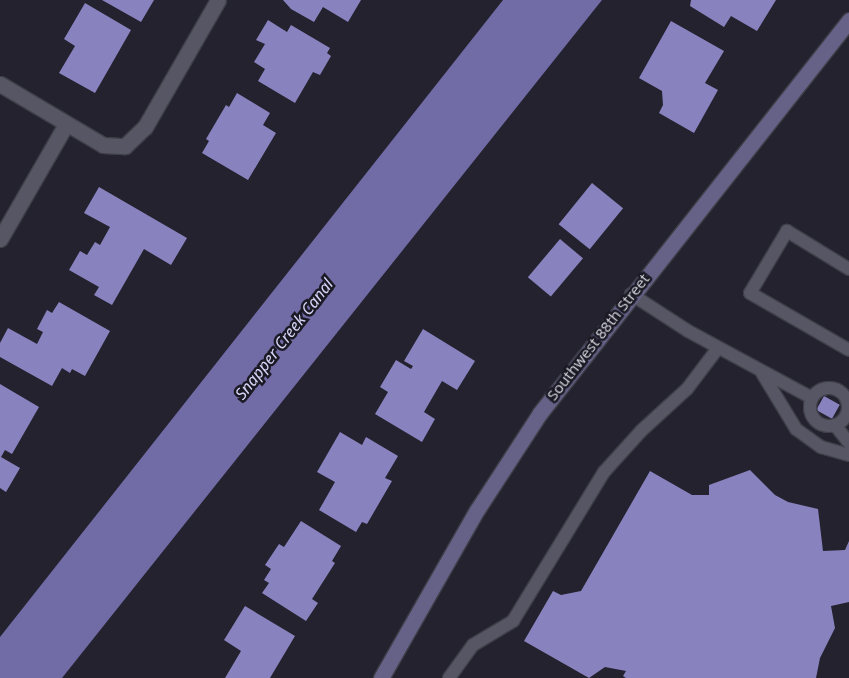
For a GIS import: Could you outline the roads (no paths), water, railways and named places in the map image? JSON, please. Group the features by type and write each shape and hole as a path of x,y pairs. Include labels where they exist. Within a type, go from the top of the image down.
{"street":[{"path":"0,84 103,145 118,148 134,140 145,127 218,0"},
{"name":"Southwest 88th Street","path":"381,678 523,438 630,294 849,20"},
{"path":"0,239 66,124"}],"lane":[{"path":"849,269 787,231 750,293 849,350"},
{"path":"630,294 718,348 812,398"},
{"path":"449,678 473,645 513,620 604,472 641,431 687,390 718,348"},
{"path":"762,373 796,429 821,447 849,455"},
{"path":"843,421 828,426 816,422 810,411 812,398 821,390 838,391 846,400 843,421 849,443"}],"water":[{"name":"Snapper Creek Canal","path":"503,0 602,0 62,678 0,678 0,637"}]}
